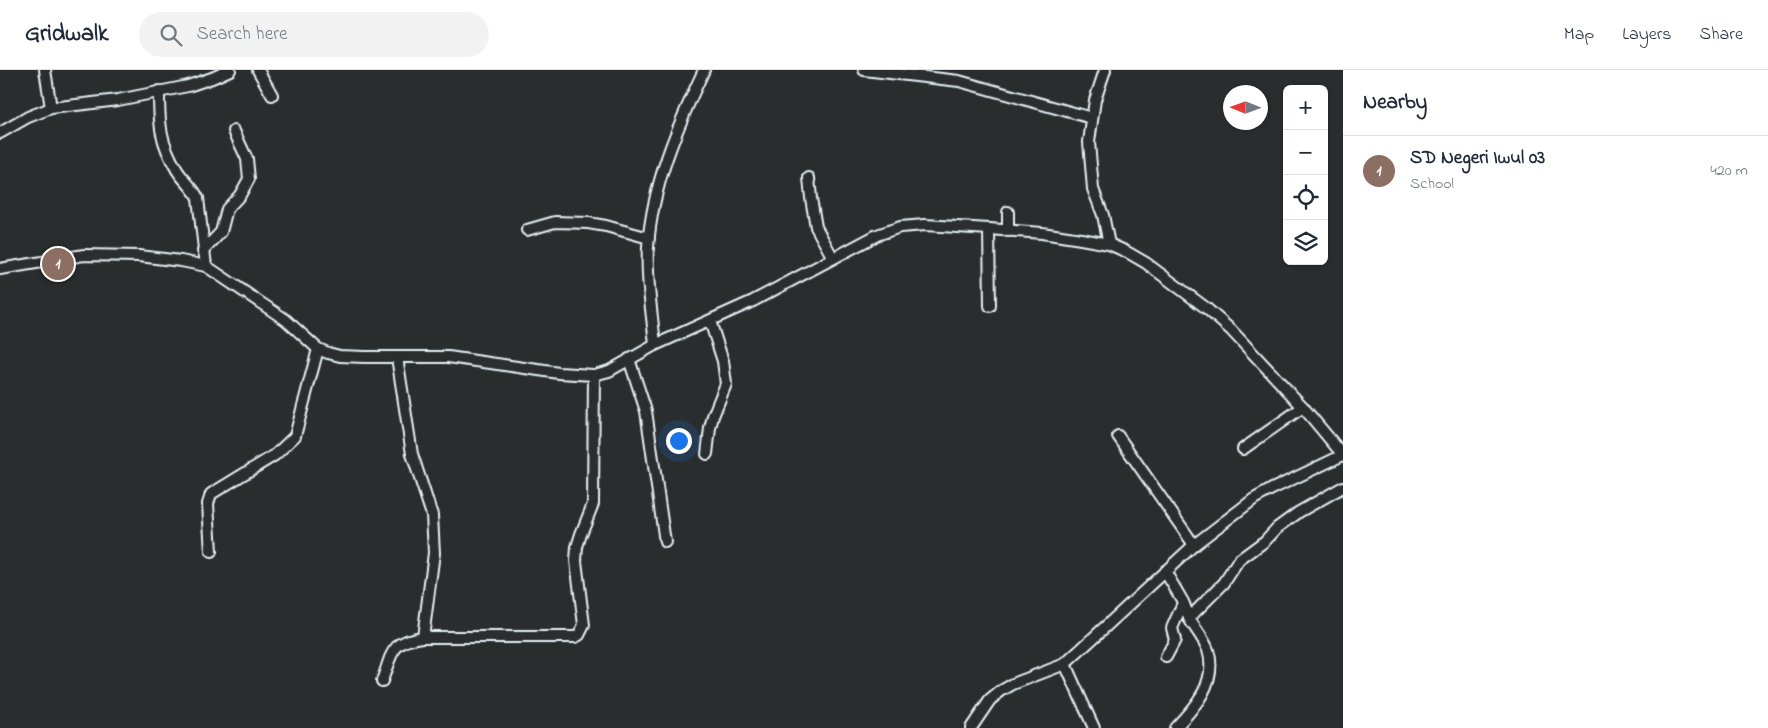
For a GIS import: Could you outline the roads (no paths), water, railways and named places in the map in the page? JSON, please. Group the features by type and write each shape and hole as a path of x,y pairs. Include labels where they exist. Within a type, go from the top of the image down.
{"street":[{"path":"45,70 51,108"},
{"path":"0,133 28,117 51,108 118,100 200,82 230,70"},
{"path":"258,70 272,95"},
{"path":"655,345 648,266 650,223 657,191 669,152 704,70"},
{"path":"864,70 959,81 1092,118"},
{"path":"1105,70 1095,100 1089,142 1093,189 1103,215 1109,244"},
{"path":"159,91 159,116 163,145 178,172 198,198 206,266"},
{"path":"203,252 221,232 227,210 240,195 249,179 248,159 234,131"},
{"path":"809,178 810,198 816,227 833,258"},
{"path":"1008,212 1008,231"},
{"path":"527,230 555,222 588,223 649,238"},
{"path":"0,269 100,254 164,259 206,266 286,320 318,349 340,356 448,357 559,373 594,375 609,371 655,345 753,301 877,234 900,227 925,225 1042,233 1109,244 1128,252 1146,263 1206,308 1251,350 1303,407 1343,455 1254,499 1194,545 1065,664 1013,684 1001,691 990,700 971,728"},
{"path":"989,229 990,306"},
{"path":"707,454 710,428 726,384 723,361 710,321"},
{"path":"211,552 208,504 211,494 274,455 295,436 318,349"},
{"path":"397,357 412,454 432,515 434,554 423,637"},
{"path":"629,359 646,411 666,542"},
{"path":"382,681 394,650 400,642 410,638 575,637 579,635 584,625 576,561 577,547 593,504 594,375"},
{"path":"1243,449 1303,407"},
{"path":"1118,436 1194,545"},
{"path":"1189,618 1224,583 1239,560 1299,512 1343,487"},
{"path":"1165,572 1208,650 1210,670 1208,681 1200,700 1175,728"},
{"path":"1166,657 1175,640 1172,628 1183,603"},
{"path":"1065,664 1094,728"}],"place":[{"name":"SD Negeri Iwul 03","path":"58,264"}]}
